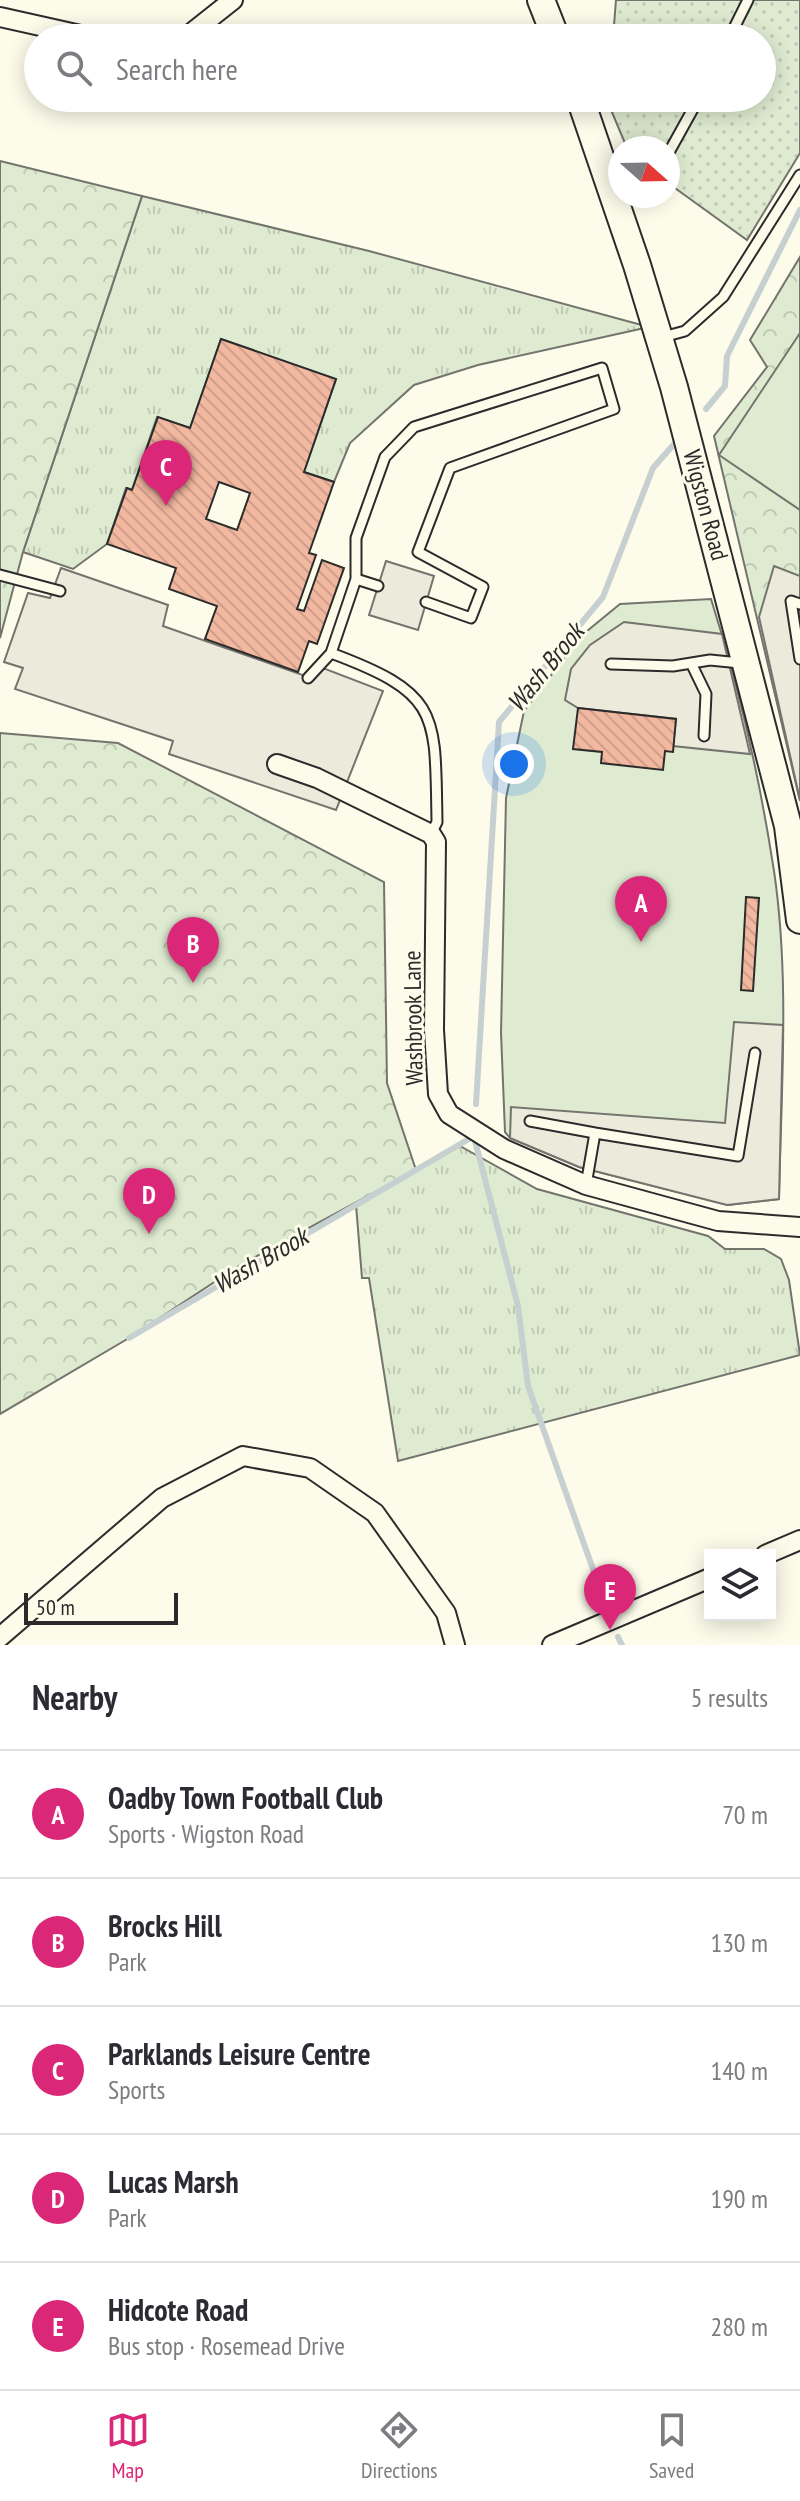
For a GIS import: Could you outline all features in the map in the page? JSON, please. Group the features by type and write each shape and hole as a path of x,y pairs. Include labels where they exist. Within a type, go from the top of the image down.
{"main road":[{"path":"541,0 550,24"},
{"name":"Wigston Road","path":"586,112 608,167"},
{"name":"Wigston Road","path":"624,208 794,824 800,920"}],"street":[{"path":"203,24 233,0"},
{"path":"0,17 31,24"},
{"path":"277,764 317,778 431,834"},
{"name":"Washbrook Lane","path":"431,834 436,842 434,1030 438,1094 449,1114 466,1128 504,1149 586,1185 718,1221 800,1227"},
{"path":"0,1637 162,1498 243,1456 310,1468 375,1513 446,1613 455,1645"},
{"path":"776,1550 800,1540"},
{"path":"552,1645 704,1581"}],"lane":[{"path":"736,24 748,0"},
{"path":"678,136 691,112"},
{"path":"660,337 685,331 723,297 800,175"},
{"path":"308,678 331,653 356,579 356,538 385,457 414,427 602,368 614,409 450,468 418,552 483,587 471,618 426,602"},
{"path":"0,575 60,591"},
{"path":"356,579 378,586"},
{"path":"800,604 791,601 800,655"},
{"name":"Washbrook Lane","path":"331,653 404,686 431,718 437,822 431,834"},
{"path":"611,664 710,660 748,664"},
{"path":"691,663 706,694 704,736"},
{"path":"530,1121 738,1156 755,1053"},
{"path":"586,1185 595,1133"}],"green space":[{"path":"616,0 800,0 800,153 747,240 680,192 680,136 622,136 612,112 776,112 776,24 614,24"},
{"path":"0,161 142,196 23,552 0,638"},
{"path":"142,196 369,251 649,327 478,365 414,385 350,443 334,482 304,472 336,379 221,339 190,428 157,417 132,490 126,488 107,544 73,569 23,552"},
{"path":"800,257 800,801 714,436 767,367 750,340"},
{"path":"800,333 800,510 719,455"},
{"path":"711,599 740,700 762,802 774,871 782,953 783,1076 779,1199 728,1205 579,1167 510,1138 505,1132 501,1033 506,798 524,711 581,636 620,604"},
{"path":"0,733 118,743 384,882 387,1083 416,1170 242,1264 129,1338 0,1414"},
{"path":"460,1146 537,1189 708,1236 725,1249 764,1249 781,1259 789,1280 800,1355 398,1461 369,1278 362,1278 356,1205"}],"shaded area":[{"path":"386,561 434,576 418,630 369,615"},
{"path":"774,566 800,576 800,800 759,617"},
{"path":"61,568 168,605 163,626 308,677 323,668 383,691 336,810 169,754 173,741 15,689 23,668 4,662 28,593 50,598"},
{"path":"624,622 722,634 750,754 673,746 676,719 578,708 565,700 571,669 590,645"},
{"path":"734,1022 783,1025 779,1199 727,1205 579,1167 510,1138 511,1107 725,1123"}],"building":[{"path":"221,339 336,379 304,472 334,482 309,553 316,555 297,609 304,611 322,560 344,568 317,644 309,641 298,672 205,639 217,606 169,589 176,568 107,544 127,488 132,490 158,417 190,428","holes":["219,482 250,493 237,530 206,519"]},
{"path":"578,708 676,719 673,752 665,751 663,770 601,763 602,752 573,749"},
{"path":"746,897 759,898 753,991 741,990"}],"waterway":[{"name":"Wash Brook","path":"706,409 725,386 727,356 800,210"},
{"name":"Wash Brook","path":"476,1104 499,722 603,597 653,468 675,443"},
{"name":"Wash Brook","path":"129,1338 474,1136"},
{"path":"474,1137 518,1306 528,1386 606,1606"},
{"name":"Wash Brook","path":"618,1637 622,1645"}],"place":[{"name":"Parklands Leisure Centre","path":"166,506"},
{"name":"Oadby Town Football Club","path":"641,942"},
{"name":"Brocks Hill","path":"193,983"},
{"name":"Lucas Marsh","path":"149,1234"},
{"name":"Hidcote Road","path":"610,1630"}]}
